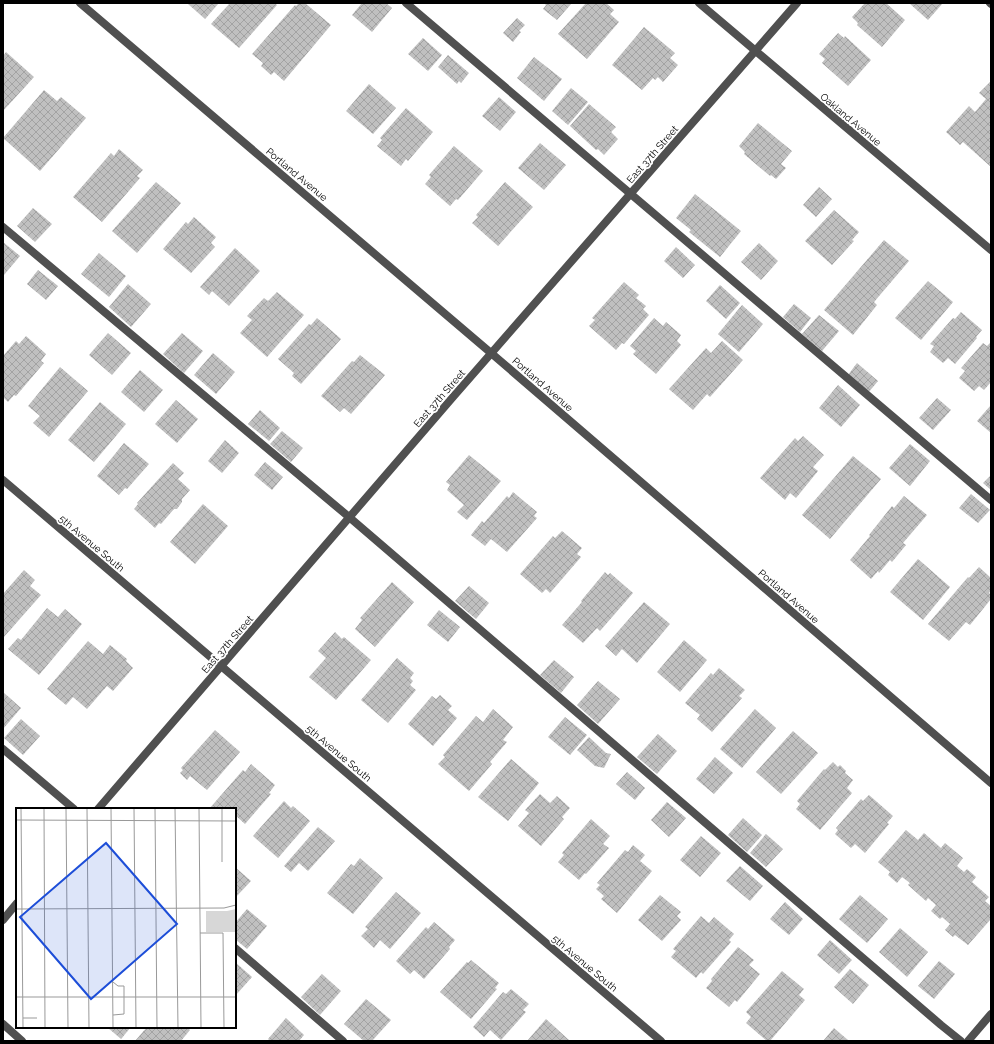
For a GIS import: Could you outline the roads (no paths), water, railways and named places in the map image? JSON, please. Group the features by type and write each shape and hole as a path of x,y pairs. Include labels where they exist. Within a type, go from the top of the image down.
{"street":[{"name":"Portland Avenue","path":"80,3 491,353 991,783"},
{"path":"406,3 991,500"},
{"name":"Oakland Avenue","path":"699,3 991,250"},
{"name":"East 37th Street","path":"99,808 491,353 798,3"},
{"path":"3,227 349,517 961,1041"},
{"name":"5th Avenue South","path":"3,480 662,1041"},
{"path":"3,749 73,808"},
{"path":"3,920 16,905"},
{"path":"236,949 343,1041"},
{"path":"968,1041 991,1014"},
{"path":"3,1024 22,1041"}]}
